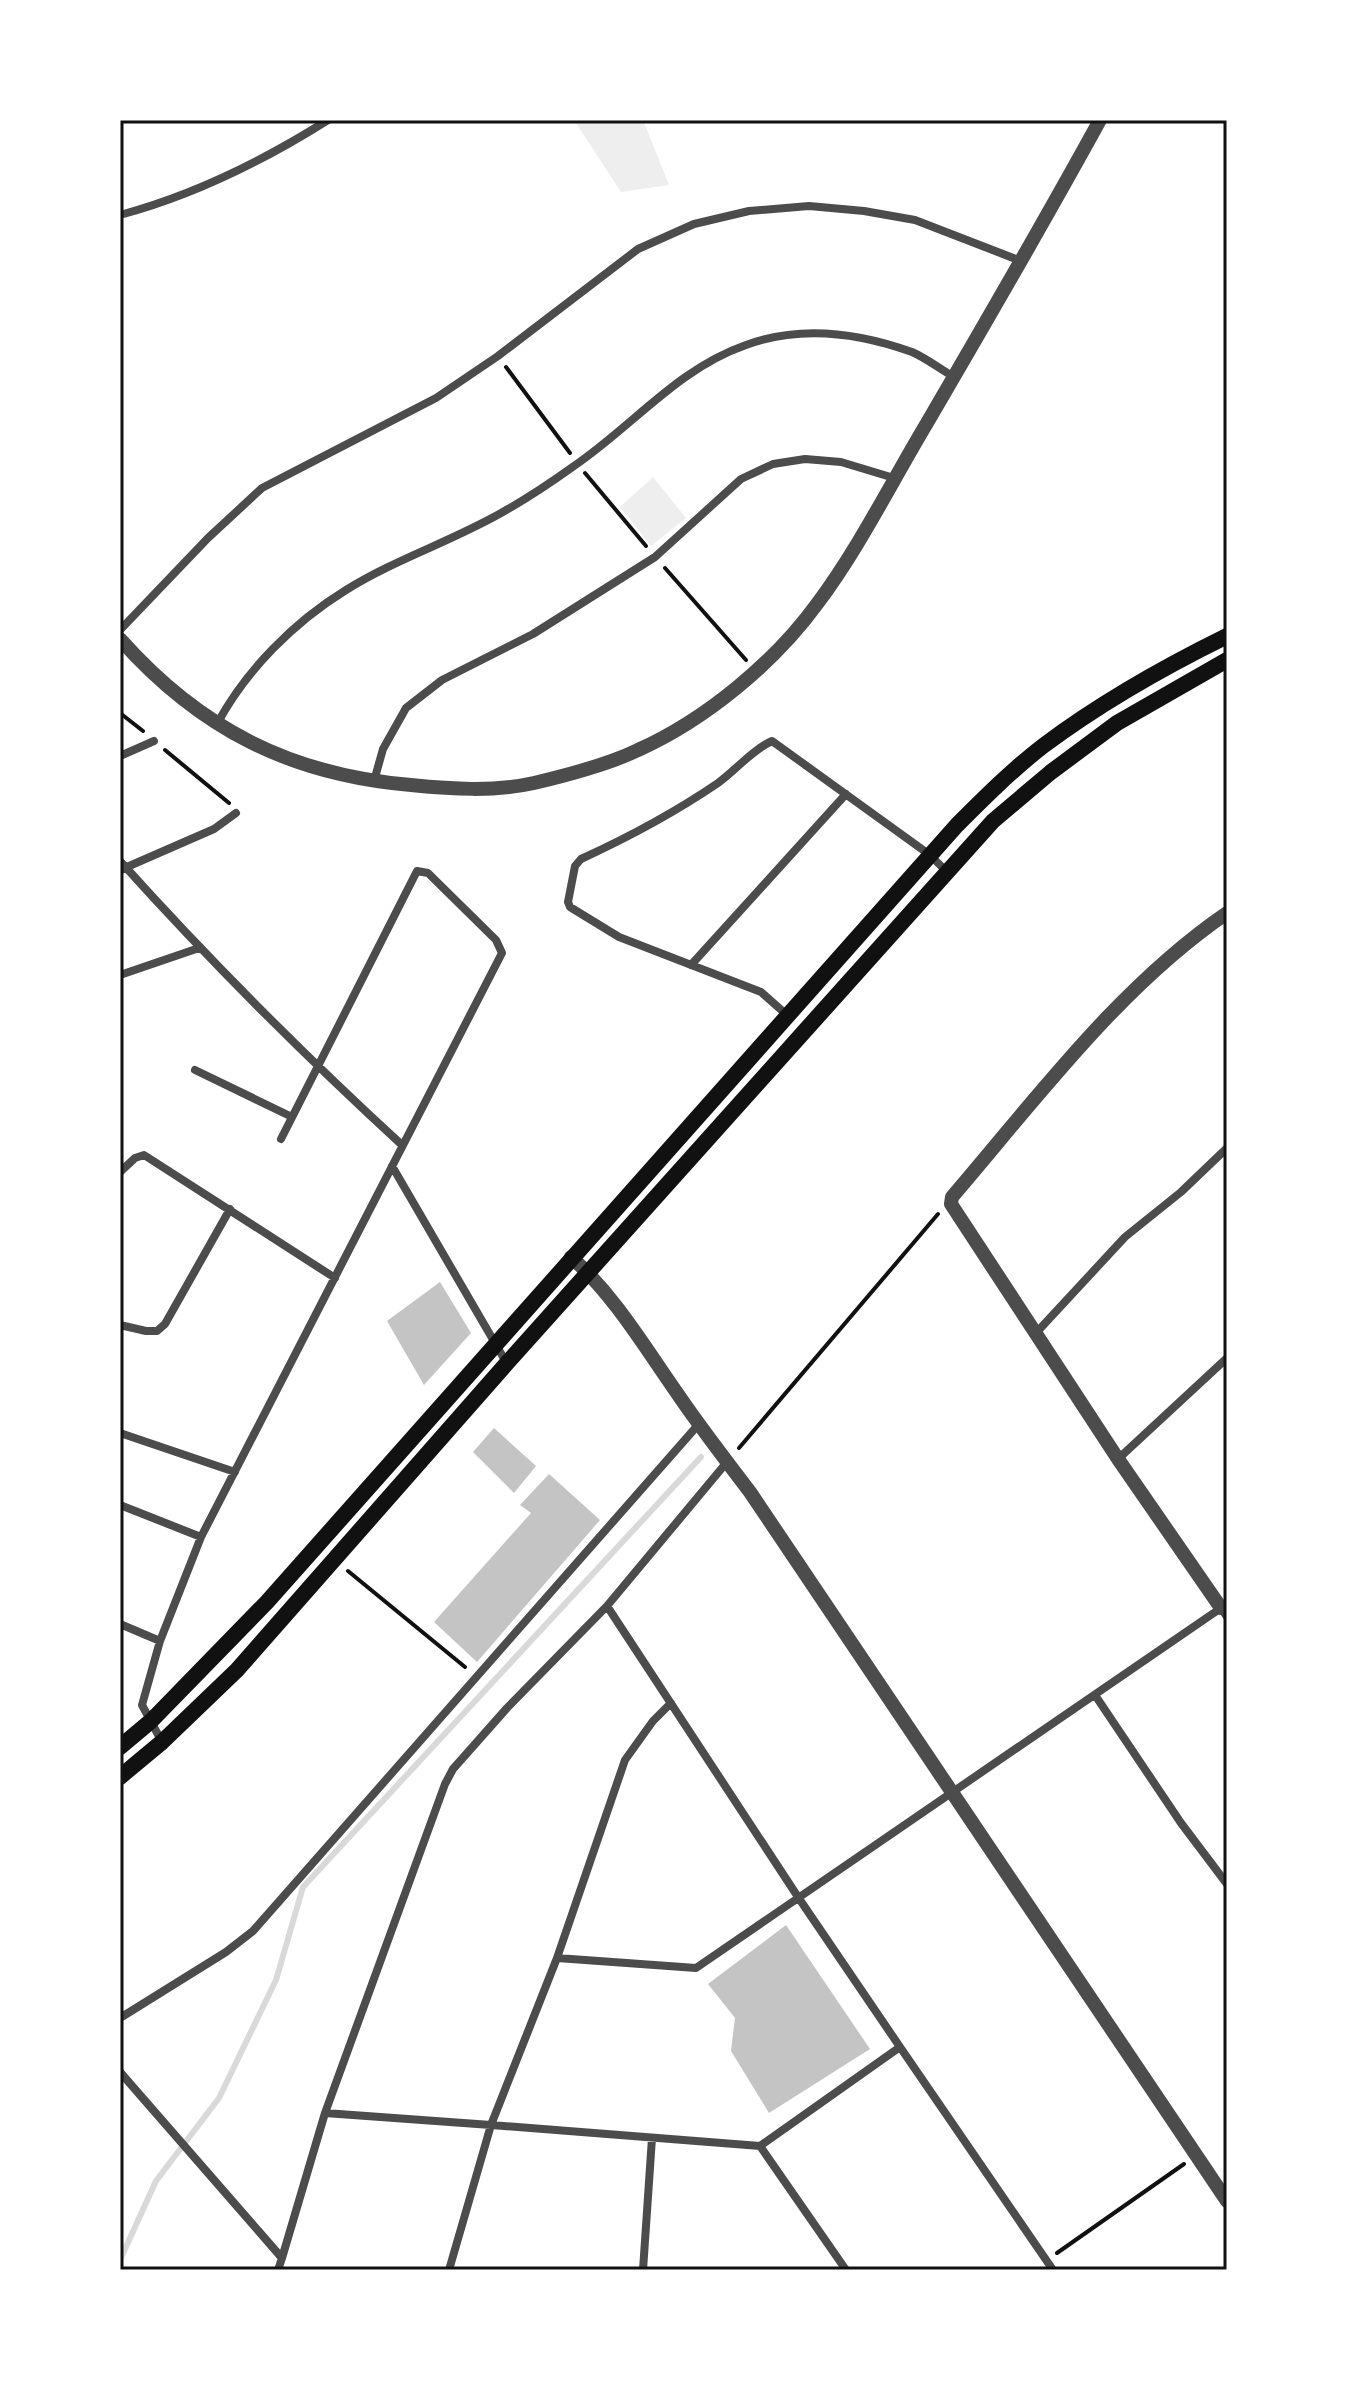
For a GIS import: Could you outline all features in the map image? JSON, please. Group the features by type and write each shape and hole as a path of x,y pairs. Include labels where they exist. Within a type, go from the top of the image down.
{"main road":[{"path":"120,1747 151,1721 267,1602 787,1015 996,786 1043,746 1121,695 1227,636"},
{"path":"120,1777 162,1742 237,1670 507,1363 993,821 1117,723 1227,660"}],"street":[{"path":"120,215 207,186 272,154 328,120"},
{"path":"120,639 150,672 183,701 243,739 295,761 374,782 460,790 531,783 638,751 716,704 788,640 817,604 1022,261 1100,120"},
{"path":"120,630 208,538 262,488 436,398 498,356 638,249 694,224 749,211 809,206 864,211 915,220 1022,261"},
{"path":"217,724 234,693 277,646 346,590 507,510 578,464 658,396 703,364 747,344 802,332 858,337 914,353 954,377"},
{"path":"374,782 383,749 406,708 442,680 533,634 655,557 741,479 773,464 805,459 841,462 894,478"},
{"path":"120,756 154,741"},
{"path":"787,1015 761,992 619,937 570,907 568,902 575,866 581,859 636,834 676,810 772,741 930,855 947,872"},
{"path":"691,965 846,794"},
{"path":"236,813 214,829 122,867 316,1066 402,1145"},
{"path":"162,1742 142,1705 160,1641 201,1537 502,953 496,940 428,873 417,871 281,1139"},
{"path":"557,1958 696,1968 1095,1695 1224,1613 1118,1459 951,1204 952,1197 1097,1028 1193,936 1227,913"},
{"path":"120,975 199,948"},
{"path":"195,1070 292,1117"},
{"path":"1036,1333 1125,1237 1181,1192 1227,1148"},
{"path":"120,1172 135,1158 144,1155 335,1278"},
{"path":"392,1166 507,1363"},
{"path":"120,1325 157,1331 165,1324 230,1209"},
{"path":"571,1257 589,1273 628,1321 698,1425 750,1492 1227,2201"},
{"path":"1118,1459 1227,1358"},
{"path":"120,2018 226,1952 253,1931 698,1425"},
{"path":"120,1433 235,1472"},
{"path":"278,2270 325,2113 453,1769 507,1708 607,1606 727,1462"},
{"path":"120,1505 201,1537"},
{"path":"607,1606 798,1897 1053,2270"},
{"path":"120,1624 160,1641"},
{"path":"1095,1695 1181,1823 1227,1884"},
{"path":"449,2270 491,2125 557,1958 625,1760 653,1721 671,1703"},
{"path":"325,2113 760,2146 900,2047"},
{"path":"120,2072 282,2258"},
{"path":"643,2270 652,2138"},
{"path":"760,2146 846,2270"}],"path":[{"path":"498,356 578,464 756,671"},
{"path":"120,713 233,806 236,813"},
{"path":"727,1462 952,1197"},
{"path":"334,1559 477,1677"},
{"path":"1046,2261 1195,2155"}],"shaded area":[{"path":"574,120 643,120 669,185 621,192"},
{"path":"653,477 686,518 651,546 620,507"}],"building":[{"path":"440,1282 471,1333 424,1385 387,1321"},
{"path":"494,1428 536,1466 514,1493 473,1452"},
{"path":"549,1474 600,1520 477,1662 434,1622 531,1513 520,1505"},
{"path":"786,1925 870,2049 769,2113 731,2051 735,2018 708,1984"}],"waterway":[{"path":"120,2260 156,2181 219,2098 276,1980 303,1887 701,1457"}]}
